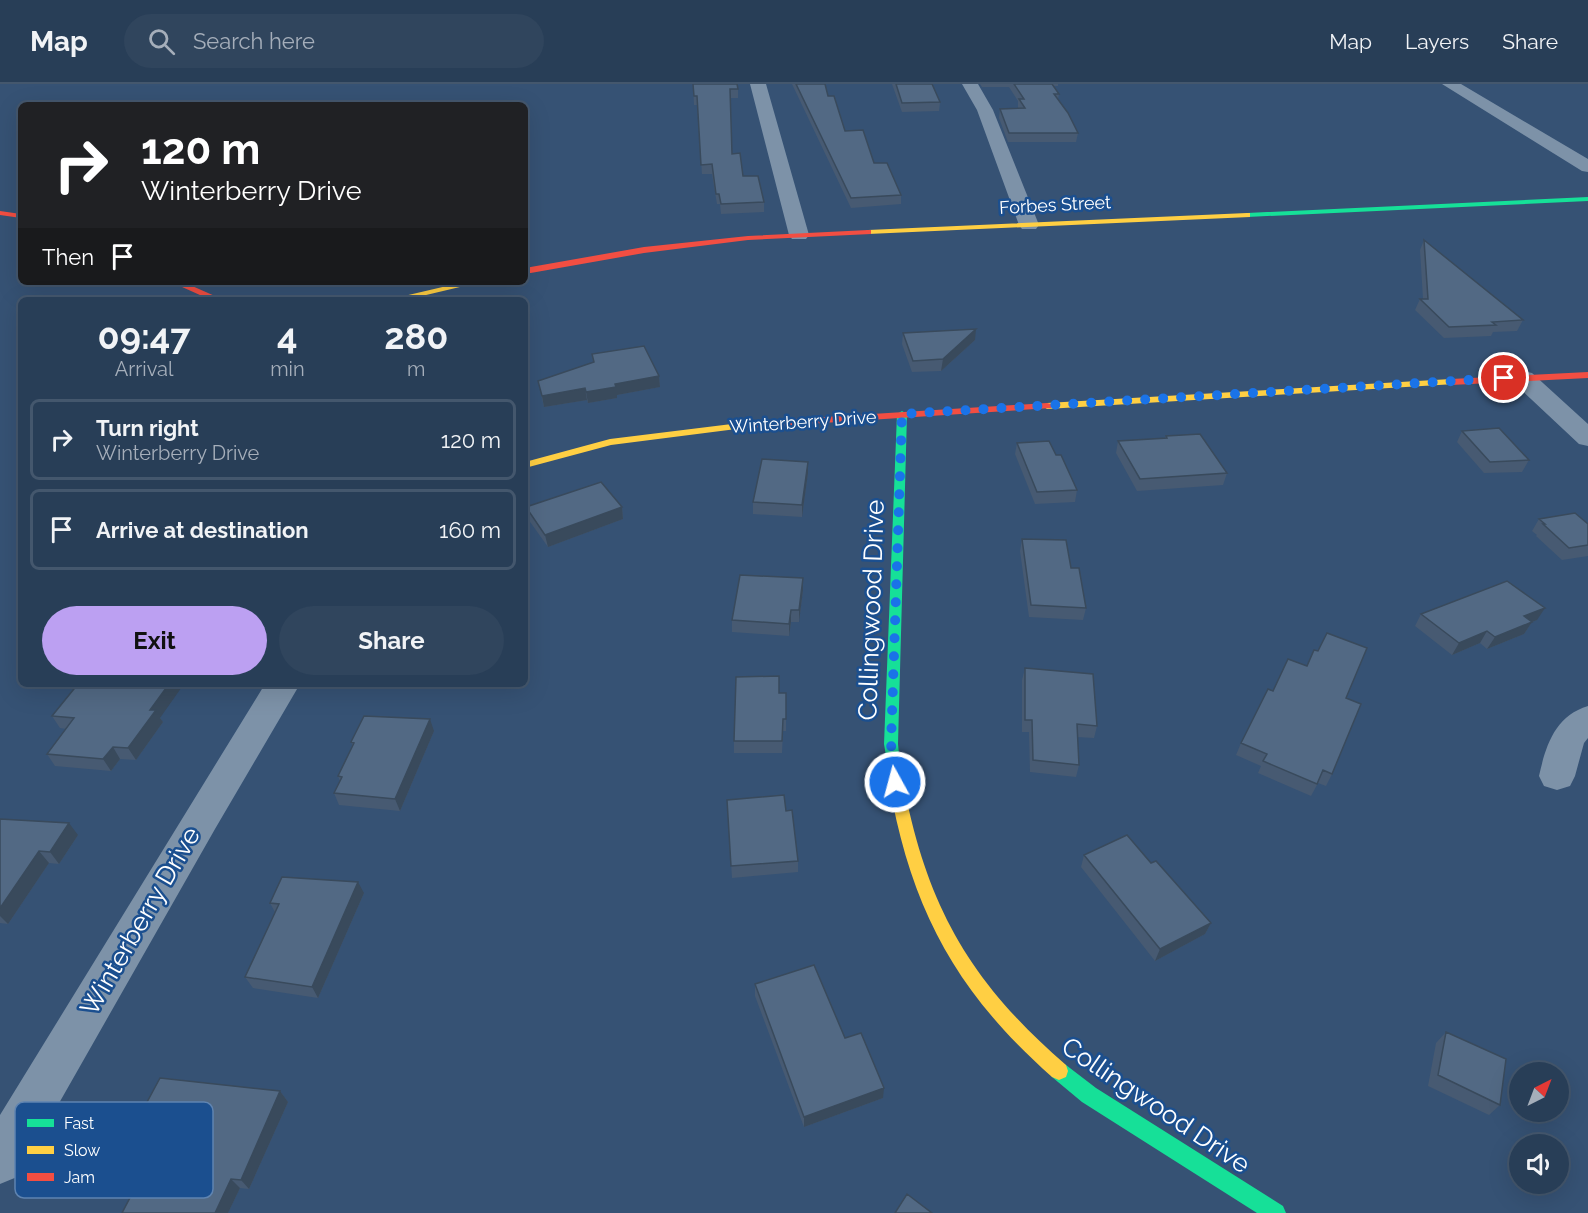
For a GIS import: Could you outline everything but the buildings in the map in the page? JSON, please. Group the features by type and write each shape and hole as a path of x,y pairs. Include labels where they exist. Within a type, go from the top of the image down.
{"street":[{"path":"758,84 799,235"},
{"path":"970,84 985,110 1029,225"},
{"path":"1450,84 1588,167"},
{"name":"Forbes Street","path":"528,270 644,250 799,235 1588,199"},
{"path":"0,213 18,216"},
{"path":"182,285 212,297"},
{"path":"406,297 463,285"},
{"name":"Winterberry Drive","path":"528,464 574,450 647,436 740,426 902,414 1588,375"},
{"path":"1523,378 1588,438"},
{"name":"Collingwood Drive","path":"902,414 891,744 897,801 919,877 957,960 994,1010 1032,1050 1089,1095 1276,1213"},
{"name":"Winterberry Drive","path":"34,1102 201,818 281,687"},
{"path":"1557,776 1563,744 1579,723 1588,719"},
{"name":"Winterberry Drive","path":"0,1160 15,1134"}],"traffic: fast":[{"path":"1247,215 1588,199"},
{"path":"893,764 891,744 902,414"},
{"path":"1059,1071 1089,1095 1276,1213"}],"traffic: slow":[{"path":"868,232 1247,215"},
{"path":"406,297 463,285"},
{"path":"1047,406 1451,382"},
{"path":"528,464 610,442 748,425"},
{"path":"893,764 900,809 911,852 926,894 945,934 968,973 994,1008 1025,1041 1059,1071"}],"traffic: jam":[{"path":"0,213 18,216"},
{"path":"528,270 644,250 748,238 868,232"},
{"path":"182,285 212,297"},
{"path":"1451,382 1588,375"},
{"path":"748,425 1047,406"}],"route":[{"path":"895,782 891,744 902,414 1504,378"}]}
